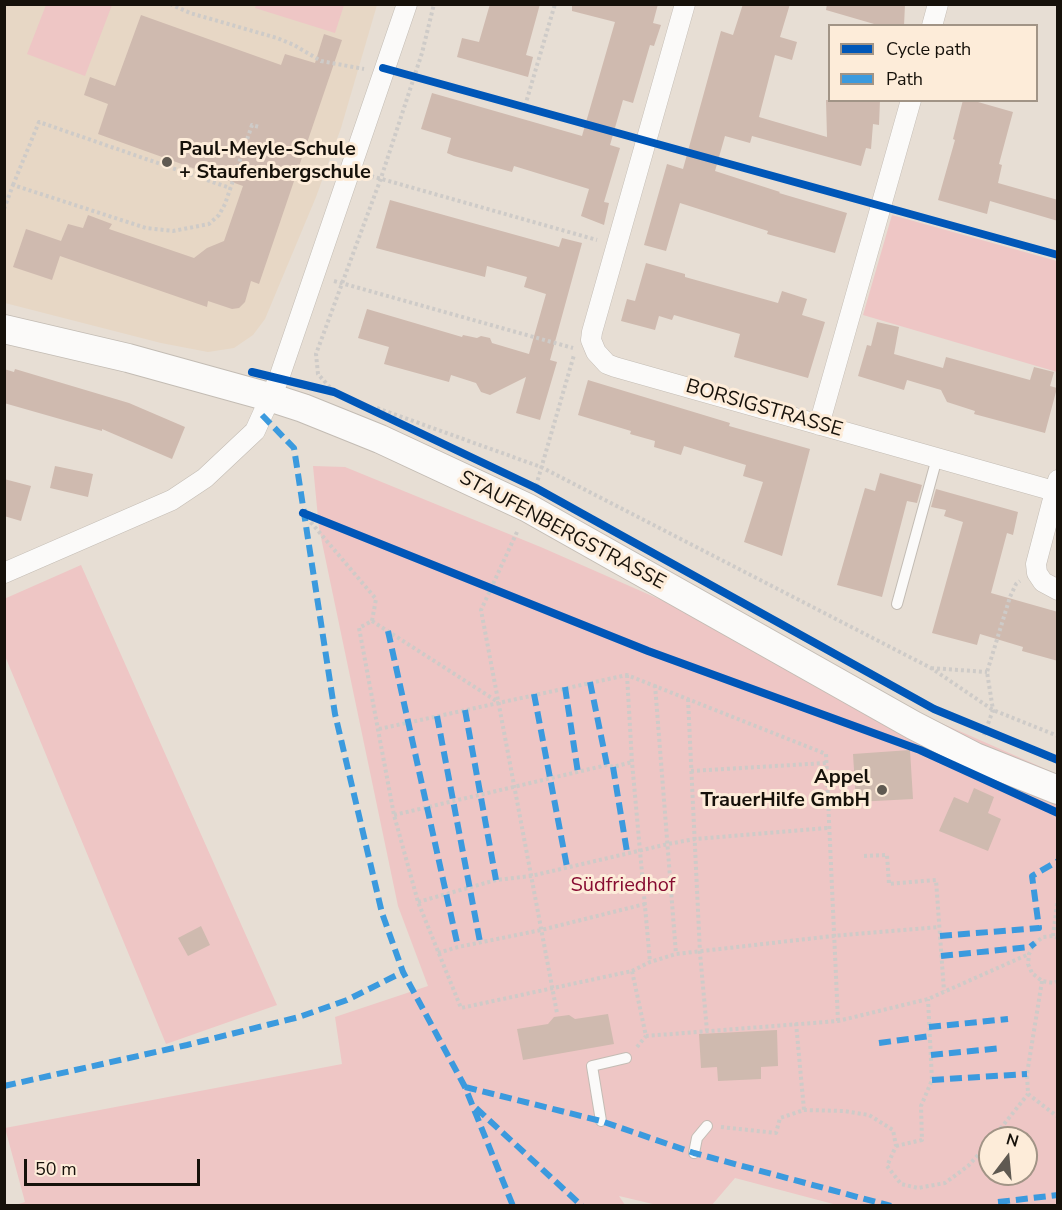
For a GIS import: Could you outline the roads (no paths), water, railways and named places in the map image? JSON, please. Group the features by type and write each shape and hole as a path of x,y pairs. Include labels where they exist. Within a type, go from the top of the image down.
{"street":[{"path":"4,573 172,500 205,478 255,431 279,378 406,4"},
{"name":"BORSIGSTRASSE","path":"685,4 615,245 591,340 594,349 607,364 937,458 1056,486"},
{"path":"933,24 938,4"},
{"path":"819,425 910,102"},
{"name":"STAUFENBERGSTRASSE","path":"4,329 128,358 269,397 380,439 528,508 903,720 975,757 1058,790"},
{"path":"1056,486 1038,552 1037,573 1043,582 1058,590"}],"lane":[{"path":"897,604 937,458"},
{"path":"601,1121 592,1065 626,1058"},
{"path":"694,1153 697,1138 707,1126"}],"place":[{"name":"Paul-Meyle-Schule + Staufenbergschule","path":"167,162"},
{"name":"Appel TrauerHilfe GmbH","path":"882,790"}],"park label":[{"name":"Südfriedhof","path":"623,886"}]}
